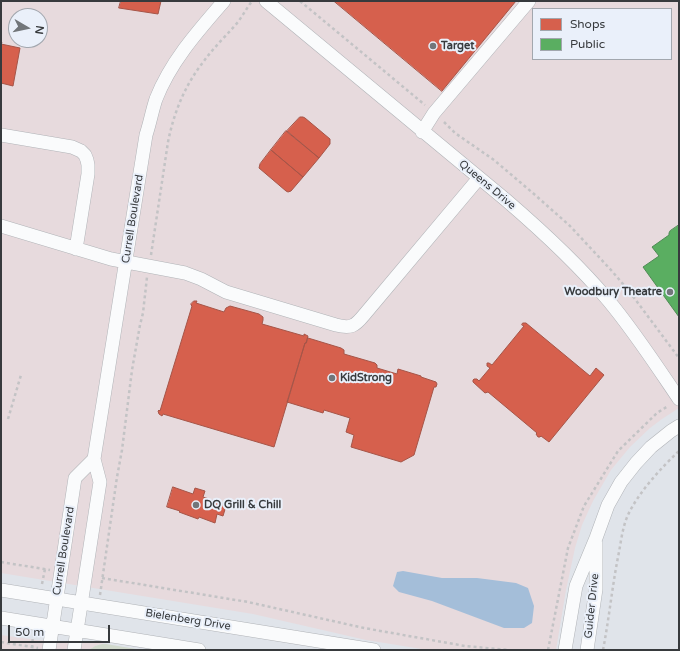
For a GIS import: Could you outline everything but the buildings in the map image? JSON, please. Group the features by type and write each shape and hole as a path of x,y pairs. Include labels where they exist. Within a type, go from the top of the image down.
{"street":[{"name":"Currell Boulevard","path":"74,650 100,482 94,459 146,135 156,100 167,74 196,33 224,1"},
{"name":"Queens Drive","path":"266,1 531,222 583,272 609,301 644,347 679,399"},
{"path":"422,132 434,113 529,1"},
{"path":"1,135 72,147 82,151 85,155 88,174 76,249"},
{"path":"1,226 76,249 126,262 185,273 201,279 226,292 344,327 352,326 359,321 479,178"},
{"name":"Guider Drive","path":"566,650 576,586 614,494 628,472 651,447 679,426"},
{"name":"Currell Boulevard","path":"49,650 75,478 94,459"},
{"name":"Guider Drive","path":"587,650 596,589 596,538"},
{"name":"Bielenberg Drive","path":"1,590 374,650"},
{"path":"1,618 199,650"}],"path":[{"path":"152,250 168,142 177,107 183,93 198,68 237,23 252,1"},
{"path":"300,1 423,103"},
{"path":"447,125 458,135 484,152 575,230 629,291 679,358"},
{"path":"147,279 143,313 132,370 103,578 248,602 364,628 465,646 508,650"},
{"path":"8,418 21,376"},
{"path":"603,650 619,553 627,517 642,492 660,469 679,451"},
{"path":"1,562 45,569"},
{"path":"1,642 32,648"}],"shaded area":[{"path":"1,1 679,1 679,408 650,428 630,447 611,470 593,501 582,525 575,548 556,650 428,650 366,640 253,614 1,573"},
{"path":"1,635 36,640 106,644 97,645 89,650 1,650"},
{"path":"102,644 106,644 142,650 89,650"}],"water":[{"path":"403,571 442,578 477,578 516,583 528,588 534,606 532,623 524,628 504,628 432,601 399,592 393,586 397,572"}],"place":[{"name":"Target","path":"433,46"},
{"name":"Woodbury Theatre","path":"670,292"},
{"name":"KidStrong","path":"332,378"},
{"name":"DQ Grill & Chill","path":"196,505"}]}
